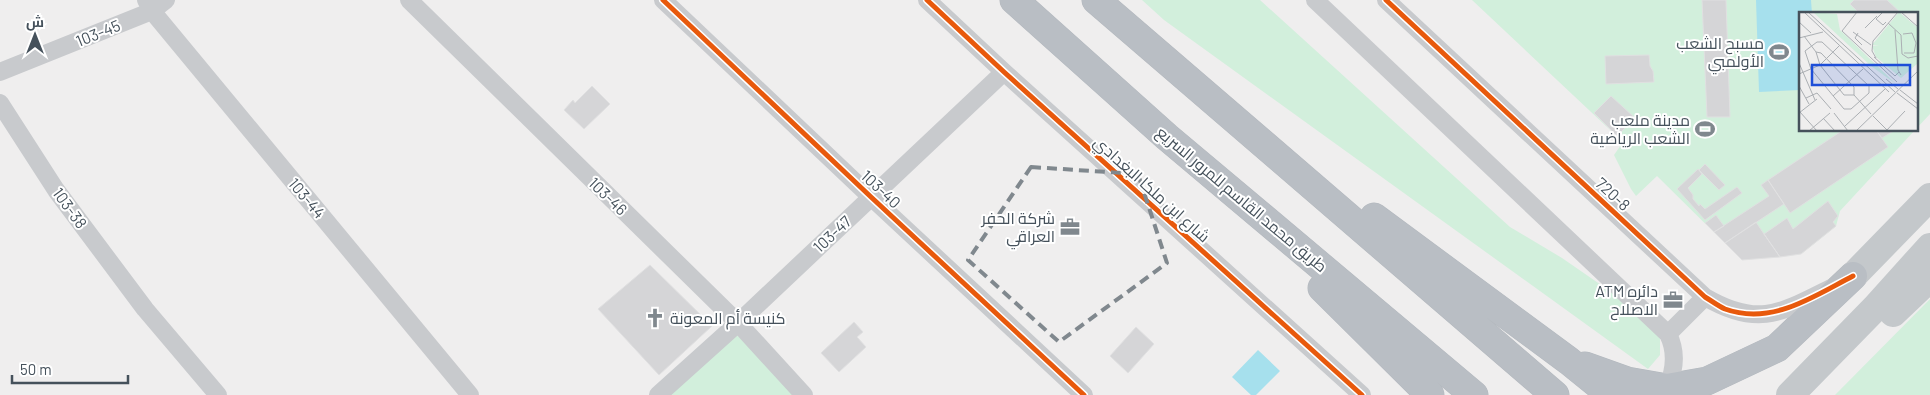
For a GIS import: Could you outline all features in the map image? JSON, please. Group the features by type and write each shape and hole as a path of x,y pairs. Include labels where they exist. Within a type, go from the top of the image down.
{"highway":[{"name":"طريق محمد القاسم للمرور السريع","path":"1014,0 1167,137 1474,395"},
{"path":"1096,0 1555,395"},
{"path":"1202,90 1570,361 1611,395"},
{"path":"1167,137 1430,395"},
{"path":"1570,361 1627,381 1667,388 1706,381 1777,348 1854,276"}],"main road":[{"path":"1854,276 1930,197"},
{"path":"1814,395 1882,313 1930,247"},
{"path":"1790,395 1882,313 1930,278"}],"street":[{"name":"103-45","path":"0,72 166,0"},
{"name":"103-46","path":"409,0 738,323 804,395"},
{"name":"103-40","path":"663,0 1084,395"},
{"name":"شارع ابن ملكا البغدادي","path":"927,0 1004,72 1362,395"},
{"path":"1315,0 1668,334 1674,350 1674,370 1667,388"},
{"name":"720-8","path":"1386,0 1705,297 1725,308 1746,314 1769,314 1791,308 1854,276"},
{"name":"103-44","path":"149,6 470,395"},
{"name":"103-47","path":"658,395 738,323 1004,72"},
{"name":"103-38","path":"0,103 56,190 145,309 218,395"},
{"path":"1668,334 1705,297"}],"highlighted area":[{"path":"1031,167 1138,174 1167,263 1059,342 968,260"}],"green space":[{"path":"1142,0 1260,0 1510,227 1562,258 1617,296 1660,331 1660,355 1648,369 1164,20"},
{"name":"مدينة ملعب الشعب الرياضية","path":"1472,0 1930,0 1930,114 1918,127 1918,12 1799,12 1799,131 1914,131 1840,211 1836,226 1801,254 1742,260 1657,176 1636,196 1614,155 1623,142"},
{"path":"1930,299 1930,395 1835,395"},
{"path":"735,334 776,365 804,395 664,395"}],"water":[{"name":"مسبح الشعب الأولمبي","path":"1756,0 1811,0 1812,12 1799,12 1799,90 1759,92"},
{"path":"1258,350 1280,371 1256,395 1251,395 1232,377"}],"building":[{"path":"1702,0 1726,0 1730,117 1707,117"},
{"path":"1854,0 1887,0 1900,12 1858,12 1850,4"},
{"path":"1649,55 1654,82 1606,84 1605,56"},
{"path":"592,86 610,104 584,129 564,110 573,100 575,103"},
{"path":"1611,96 1635,118 1617,136 1594,113"},
{"path":"1842,131 1877,131 1888,147 1790,213 1768,180"},
{"path":"1877,131 1893,131 1882,138"},
{"path":"1705,164 1725,185 1719,190 1699,170"},
{"path":"1698,169 1702,174 1688,188 1699,206 1700,204 1705,209 1737,187 1742,193 1705,220 1677,189"},
{"path":"1768,180 1784,204 1725,243 1714,232 1769,196 1761,185"},
{"path":"1828,201 1838,216 1833,222 1836,226 1801,254 1780,257 1764,234 1787,218 1793,229"},
{"path":"1716,215 1724,226 1714,232 1705,223"},
{"path":"1756,222 1780,257 1742,260 1725,243"},
{"name":"كنيسة أم المعونة","path":"650,265 712,326 659,375 598,309"},
{"path":"854,322 863,332 857,337 866,347 839,372 821,353"},
{"path":"1136,327 1154,344 1128,373 1110,356"}],"cycle path":[{"path":"663,0 1084,395"},
{"path":"927,0 1004,72 1362,395"},
{"path":"1386,0 1705,297 1725,309 1759,314 1776,311 1808,300 1853,276"}],"place":[{"name":"مسبح الشعب الأولمبي","path":"1779,52"},
{"name":"مدينة ملعب الشعب الرياضية","path":"1705,129"},
{"name":"شركة الحفر العراقي","path":"1070,227"},
{"name":"ATM دائره الاصلاح","path":"1673,300"},
{"name":"كنيسة أم المعونة","path":"655,318"}]}
